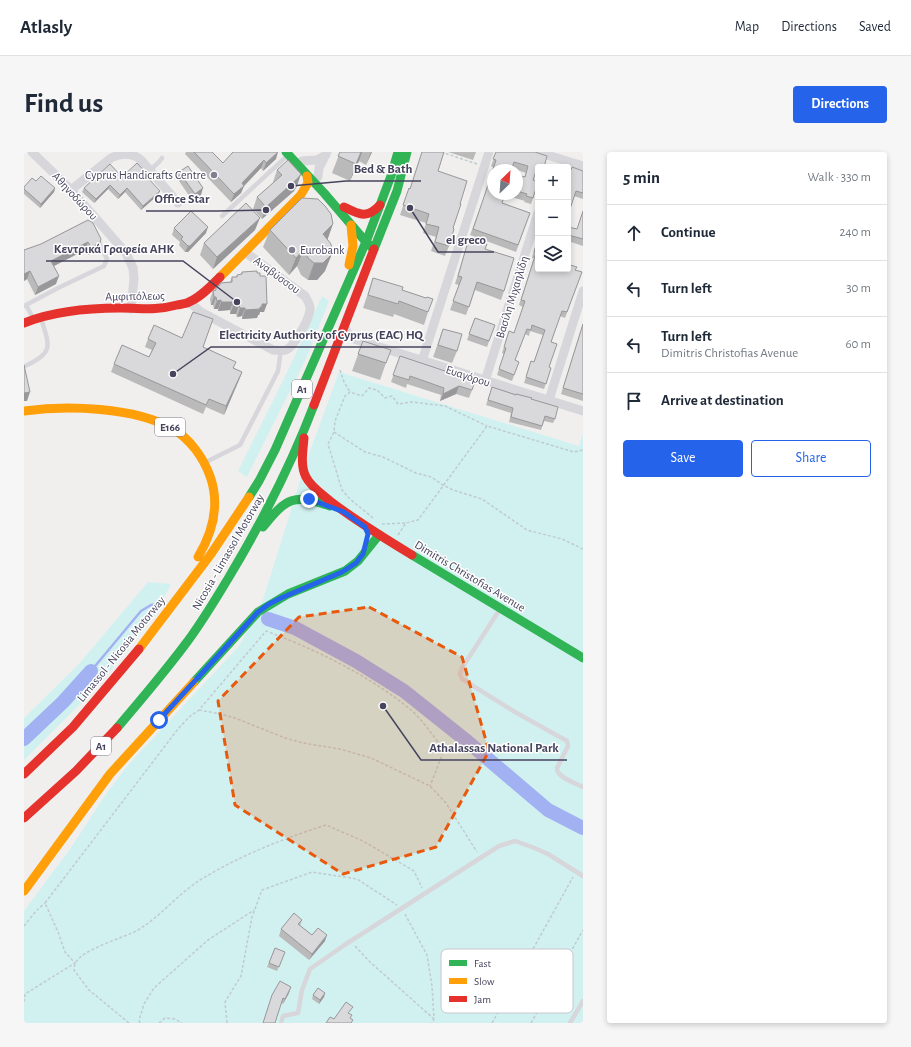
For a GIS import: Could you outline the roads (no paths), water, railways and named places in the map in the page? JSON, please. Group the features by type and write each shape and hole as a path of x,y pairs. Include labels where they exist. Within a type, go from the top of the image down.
{"main road":[{"name":"A1","path":"227,530 259,481 276,450 366,242 391,176 398,152"},
{"name":"A1","path":"374,249 397,191 408,152"},
{"path":"289,153 302,161 318,177 364,228 380,236"},
{"path":"289,153 307,176 374,249"},
{"name":"Αμφιπόλεως","path":"24,323 37,317 57,312 87,309 163,309 189,302 208,289 300,196 308,183 307,176"},
{"path":"300,196 315,190 324,193"},
{"path":"344,207 364,215 371,214 380,205"},
{"path":"270,438 337,295 348,268 353,246 351,225"},
{"name":"Nicosia - Limassol Motorway","path":"24,818 76,771 106,741 150,690 185,645 207,613 248,545 274,496 304,432 374,249"},
{"name":"E166","path":"24,411 35,409 73,408 110,412 162,423 184,437 193,446 204,462 214,494 212,529 199,556 131,660"},
{"name":"Dimitris Christofias Avenue","path":"304,432 302,457 303,469 306,478 319,492 344,512 379,535 583,658"},
{"path":"227,530 264,452"},
{"name":"Dimitris Christofias Avenue","path":"248,545 278,509 291,500 301,498 309,499 344,512"},
{"path":"363,524 368,531 368,534 363,554"},
{"name":"Limassol - Nicosia Motorway","path":"24,774 73,727 131,660 211,554 227,530"},
{"path":"24,891 76,821 96,790 258,612 281,598 342,572 356,563 379,535"},
{"path":"24,900 66,841 76,821"}],"street":[{"name":"Αθηνοδώρου","path":"32,152 71,190 126,253 133,268 134,279 131,309"},
{"path":"422,361 489,152"},
{"path":"537,152 583,166"},
{"path":"71,190 111,158 128,153 138,156 178,203"},
{"path":"302,161 317,160 326,153"},
{"path":"318,177 319,168 326,153"},
{"path":"553,164 555,158"},
{"name":"Βασίλη Μιχαηλίδη","path":"485,381 535,223"},
{"name":"Αναβύσσου","path":"245,252 305,296 310,304 308,317 293,344 286,350 281,350"},
{"path":"549,400 583,291"},
{"path":"189,302 201,312 273,350 281,350"},
{"name":"Ευαγόρου","path":"344,327 349,336 354,339 583,411"}],"lane":[{"path":"222,216 289,153"},
{"path":"150,170 162,158"},
{"path":"25,366 43,356 47,350 48,342 37,317 25,305 104,266 107,259 96,235"},
{"path":"204,462 240,445 278,370 281,350"},
{"path":"501,608 462,668 460,674 462,679 515,712 567,741 568,746 556,771 559,775 583,787"},
{"path":"281,1023 283,1016 298,1013 302,990 310,969 499,846 515,841 548,854 583,876"},
{"path":"570,1023 583,1001"}],"waterway":[{"path":"91,671 141,611 151,605 164,603"},
{"path":"268,619 295,628 356,661 404,691 468,742 548,810 583,828"},
{"path":"24,739 63,702 91,671"}],"place":[{"name":"Cyprus Handicrafts Centre","path":"214,175"},
{"name":"Bed & Bath","path":"291,186"},
{"name":"el greco","path":"410,208"},
{"name":"Office Star","path":"266,210"},
{"name":"Eurobank","path":"292,250"},
{"name":"Κεντρικά Γραφεία ΑΗΚ","path":"237,302"},
{"name":"Electricity Authority of Cyprus (EAC) HQ","path":"173,374"},
{"name":"Athalassas National Park","path":"383,706"}]}
